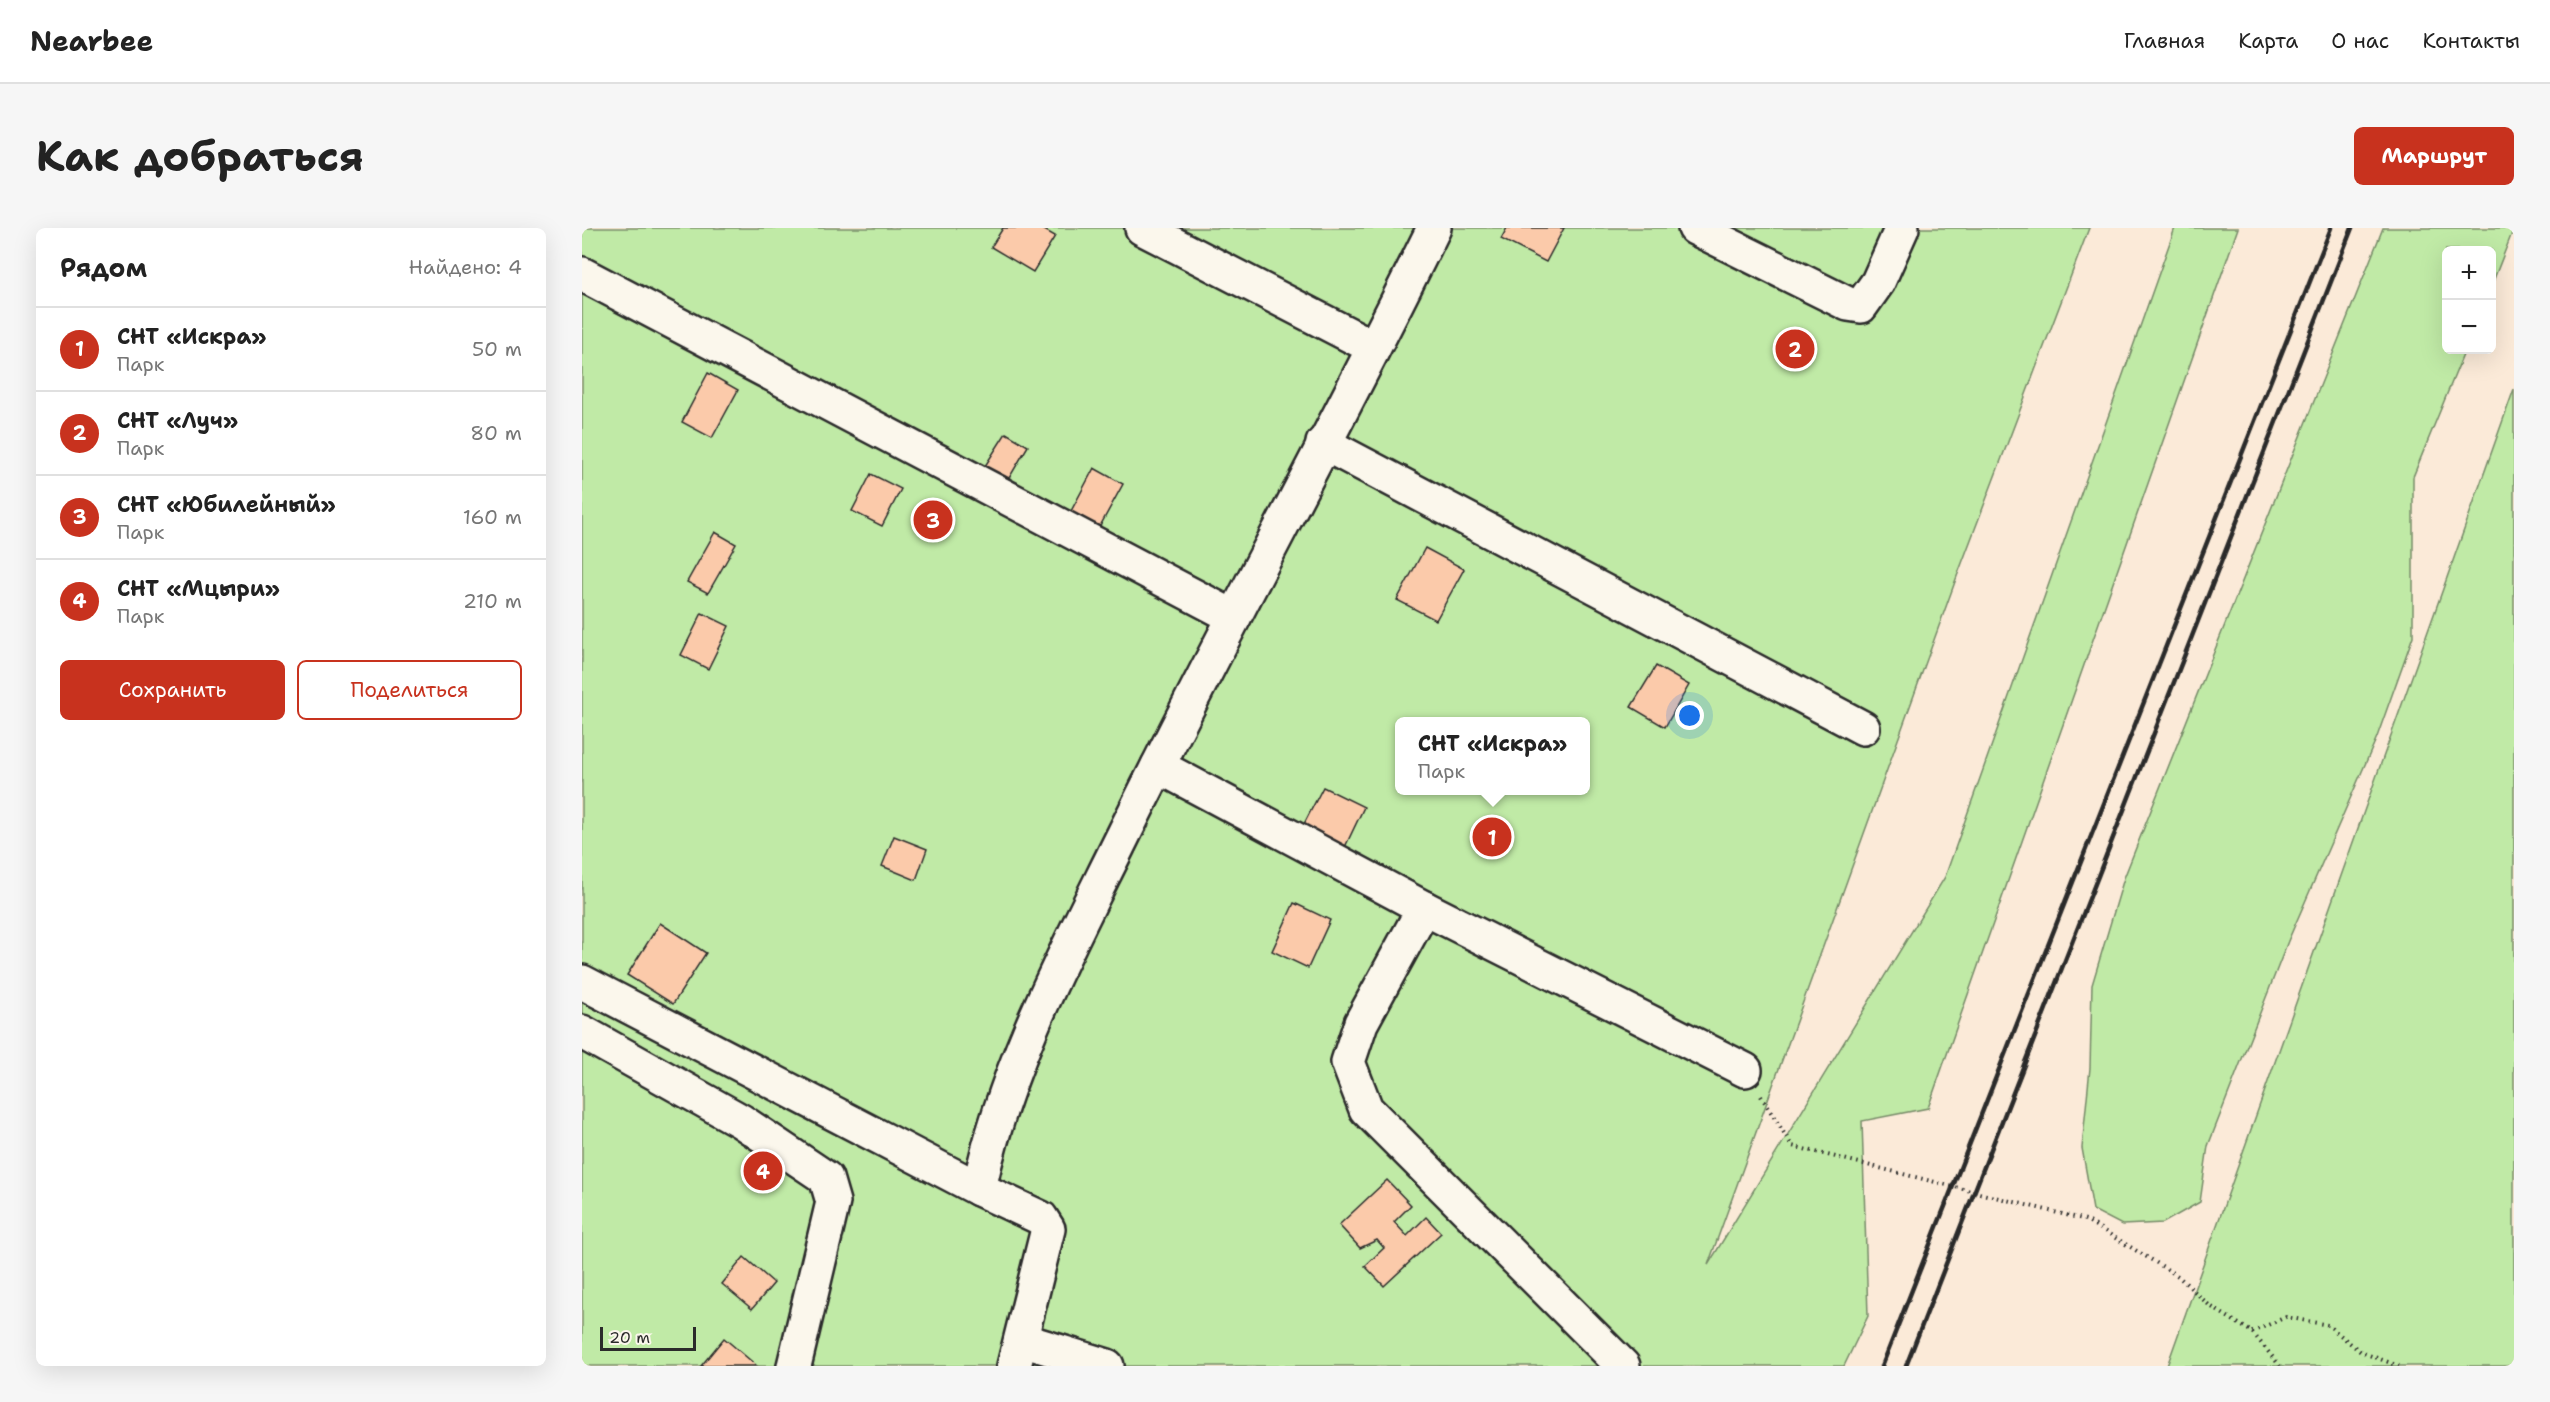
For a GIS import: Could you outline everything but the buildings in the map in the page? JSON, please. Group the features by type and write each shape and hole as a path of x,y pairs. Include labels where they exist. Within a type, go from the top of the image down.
{"street":[{"path":"1142,228 1373,347"},
{"path":"979,1189 995,1125 1042,1001 1158,766 1434,228"},
{"path":"1695,228 1848,304 1861,306 1878,282 1902,228"},
{"path":"582,274 1234,617"},
{"path":"1323,444 1863,728"},
{"path":"1158,766 1424,908 1745,1070"},
{"path":"1424,908 1361,1023 1348,1062 1366,1109 1623,1366"},
{"path":"582,982 979,1189 1041,1218 1048,1229 1018,1353 1107,1366"},
{"path":"582,1032 741,1121 826,1178 833,1202 794,1366"}],"path":[{"path":"1745,1070 1792,1146 2086,1220 2178,1275 2210,1306 2252,1332 2280,1366"},
{"path":"2252,1332 2286,1317 2328,1325 2361,1352 2399,1366"}],"green space":[{"path":"582,228 2089,228 1956,579 1708,1265 1945,877 2175,228 2238,228 1928,1108 1862,1121 1868,1316 1844,1366 582,1366"},
{"path":"2383,228 2514,228 2496,274 2496,246 2442,246 2442,354 2463,354 2413,477 2413,636 2377,737 2288,941 2208,1146 2200,1202 2163,1223 2122,1225 2093,1210 2082,1148 2090,1068 2092,985 2124,878"},
{"path":"2514,389 2514,1366 2167,1366"}],"railway":[{"path":"1882,1366 2331,228"},
{"path":"1906,1366 2352,228"}],"place":[{"name":"СНТ «Луч»","path":"1795,349"},
{"name":"СНТ «Юбилейный»","path":"933,520"},
{"name":"СНТ «Искра»","path":"1492,837"},
{"name":"СНТ «Мцыри»","path":"763,1171"}]}
